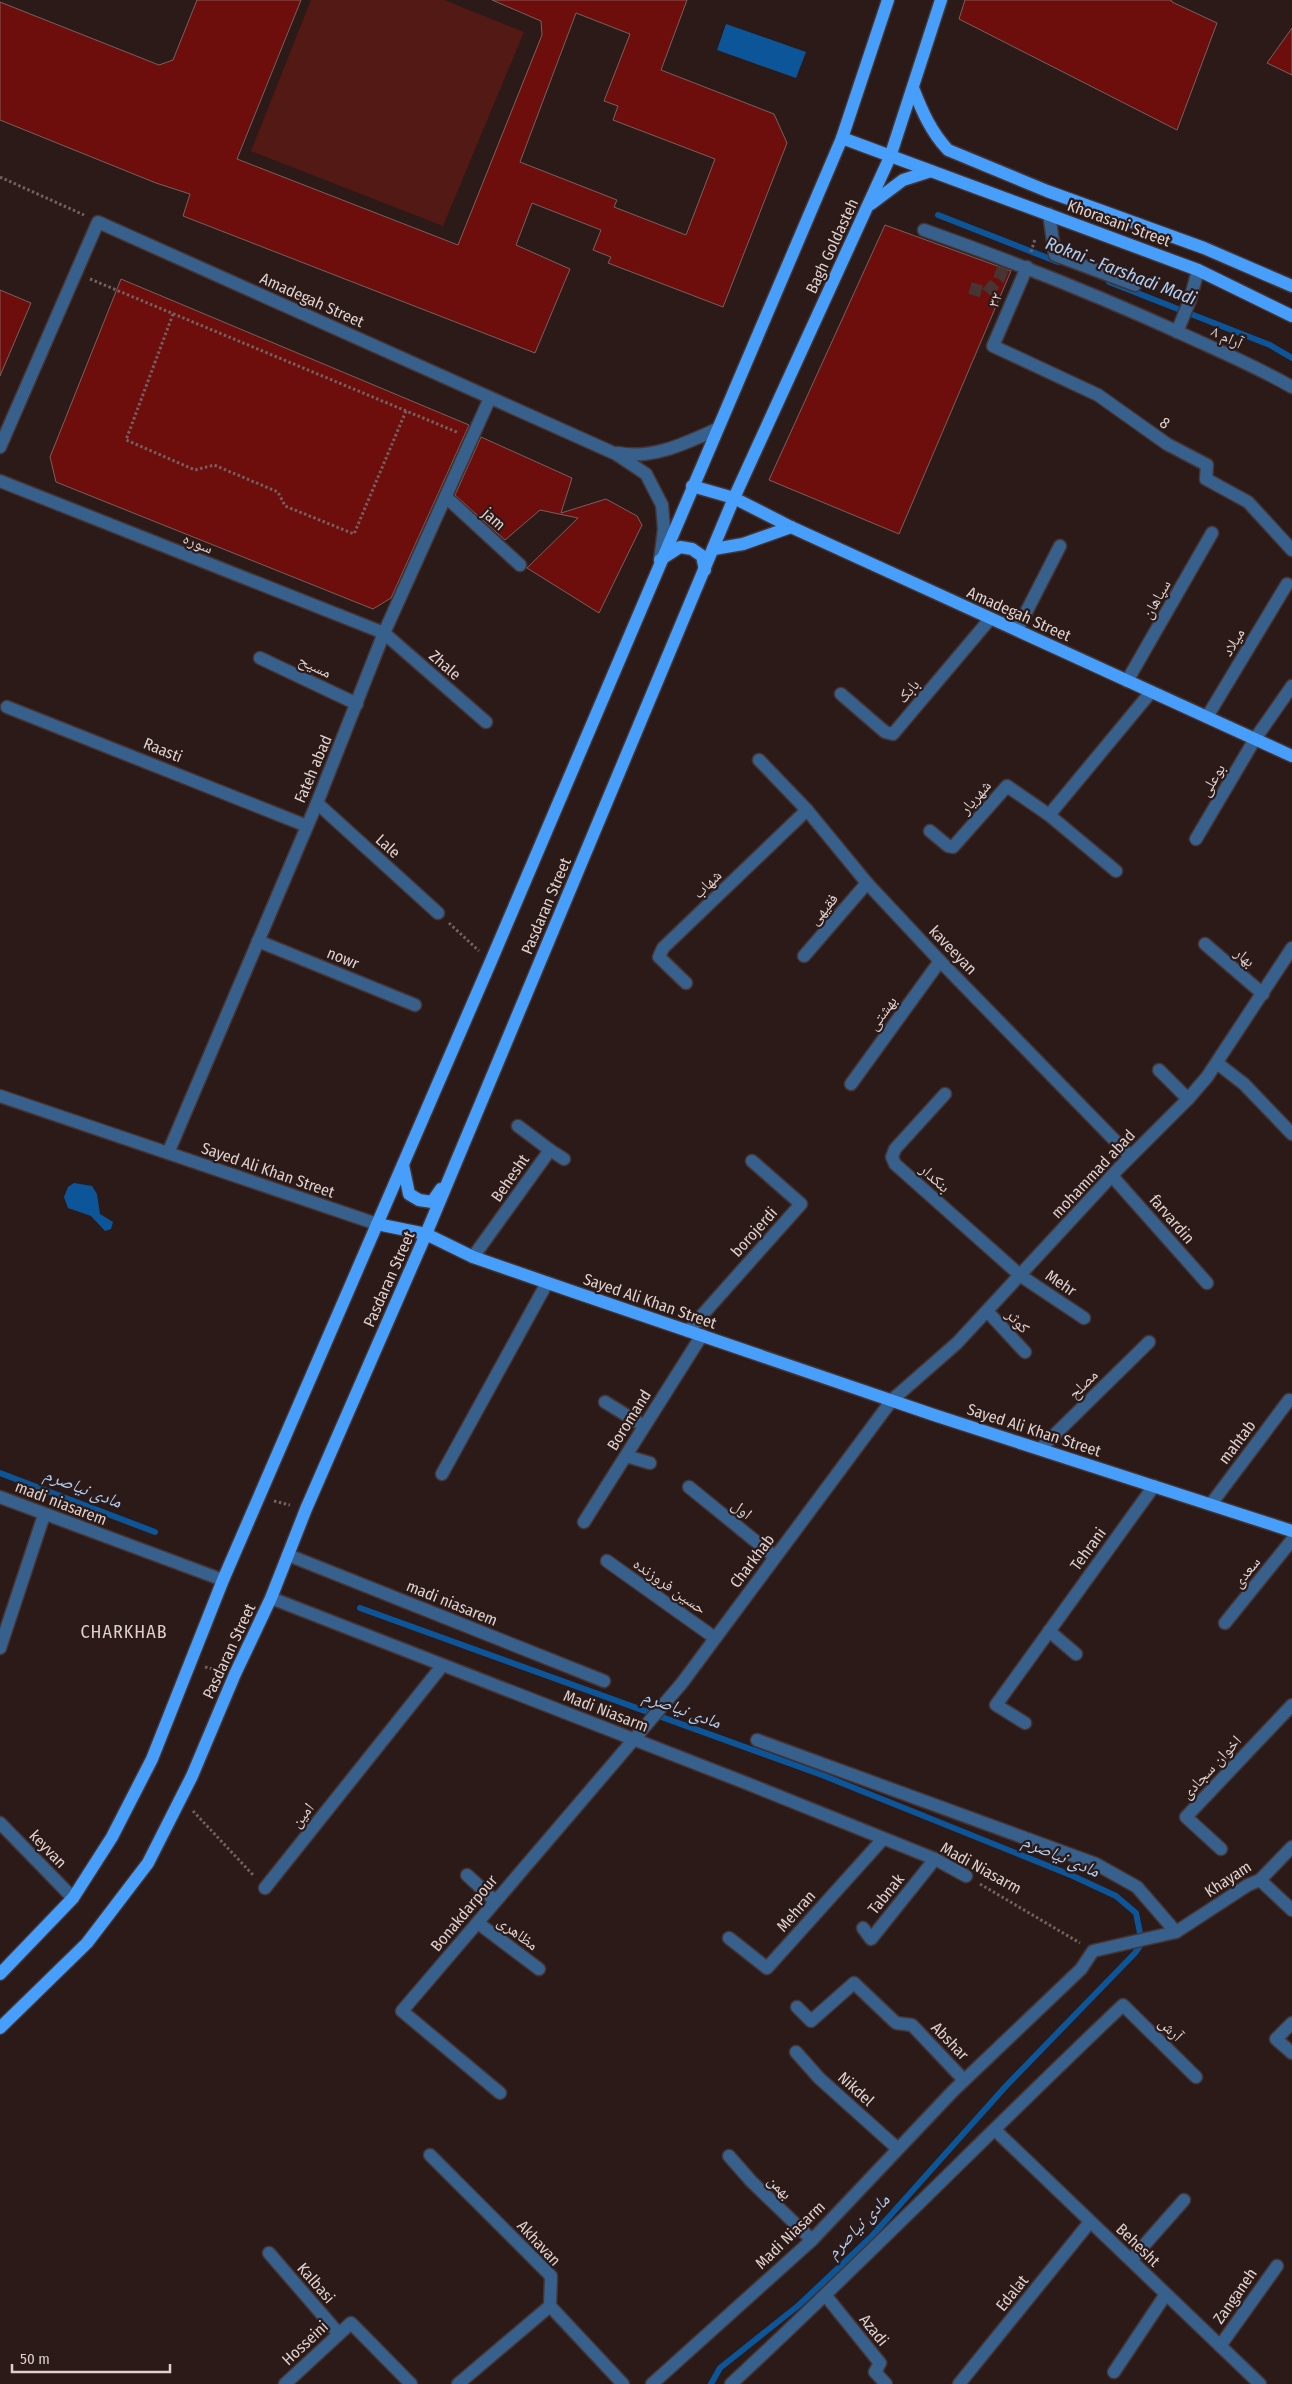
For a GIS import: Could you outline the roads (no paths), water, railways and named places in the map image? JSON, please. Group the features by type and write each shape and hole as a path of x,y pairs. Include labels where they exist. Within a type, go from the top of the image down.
{"main road":[{"name":"Bagh Goldasteh","path":"692,486 842,138 888,0"},
{"name":"Bagh Goldasteh","path":"734,498 890,157 941,0"},
{"name":"Khorasani Street","path":"913,88 922,113 937,138 948,150 1048,191 1204,248 1292,286"},
{"name":"Khorasani Street","path":"842,138 1198,270 1292,316"},
{"path":"867,208 903,180 931,171"},
{"name":"Amadegah Street","path":"692,486 734,498 791,527 1292,756"},
{"name":"Pasdaran Street","path":"0,1974 73,1898 112,1837 152,1759 223,1580 491,961 692,486"},
{"name":"Pasdaran Street","path":"0,2028 88,1943 148,1863 180,1798 271,1598 306,1510 451,1175 734,498"},
{"path":"714,549 743,544 791,527"},
{"path":"660,560 680,547 692,549 702,556 705,570"},
{"path":"403,1165 409,1194 419,1200 432,1202 451,1175"},
{"name":"Sayed Ali Khan Street","path":"377,1224 426,1234 473,1257 547,1283 892,1400 1292,1530"}],"street":[{"path":"1049,214 1055,254 1135,285"},
{"name":"Amadegah Street","path":"0,447 98,222 611,452 646,474 662,504 664,529 660,560"},
{"name":"۸ آرام","path":"924,230 1027,267 1177,332 1269,374 1292,387"},
{"name":"۳۲","path":"993,346 1027,267"},
{"path":"1177,332 1190,300 1198,270"},
{"name":"8","path":"993,346 1098,395 1166,444 1206,466 1206,479 1248,502 1292,550"},
{"name":"Fateh abad","path":"168,1153 358,704 384,634 490,398"},
{"name":"Amadegah Street","path":"611,452 635,456 679,446 716,429"},
{"name":"سوره","path":"0,481 384,634"},
{"name":"jam","path":"446,498 520,566"},
{"name":"سپاهان","path":"1128,681 1212,533"},
{"path":"1016,630 1060,546"},
{"name":"میلاد","path":"1207,717 1287,584"},
{"name":"بابک","path":"841,694 885,732 893,734 990,618"},
{"name":"Zhale","path":"384,634 486,722"},
{"name":"مسیح","path":"260,658 358,704"},
{"path":"1255,739 1292,686"},
{"path":"1048,815 1152,692"},
{"name":"Raasti","path":"7,707 307,826"},
{"name":"بوعلی","path":"1196,839 1255,739"},
{"name":"kaveeyan","path":"759,760 807,810 867,883 940,961 1130,1156"},
{"name":"شهریار","path":"930,831 948,846 953,847 1007,786 1048,815 1116,870"},
{"name":"Lale","path":"316,803 438,913"},
{"name":"شهاب","path":"686,983 660,957 663,948 807,810"},
{"name":"فقیهی","path":"804,956 867,883"},
{"name":"nowr","path":"258,941 415,1005"},
{"name":"بهار","path":"1205,944 1263,994"},
{"name":"mohammad abad","path":"892,1400 957,1343 1130,1156 1188,1099 1217,1063 1292,948"},
{"name":"بهشتی","path":"851,1084 940,961"},
{"path":"1217,1063 1244,1084 1292,1134"},
{"path":"1159,1070 1188,1099"},
{"name":"بنکدار","path":"945,1094 895,1149 892,1157 895,1164 1021,1276"},
{"name":"Sayed Ali Khan Street","path":"0,1096 377,1224"},
{"name":"Behesht","path":"473,1257 550,1150 518,1126"},
{"path":"550,1150 564,1159"},
{"name":"borojerdi","path":"688,1331 801,1204 752,1161"},
{"name":"farvardin","path":"1112,1176 1207,1283"},
{"name":"Mehr","path":"1021,1276 1084,1318"},
{"path":"442,1474 547,1283"},
{"name":"کوثر","path":"987,1311 1025,1352"},
{"name":"Boromand","path":"584,1522 702,1335"},
{"name":"مصلح","path":"1040,1449 1149,1342"},
{"name":"Charkhab","path":"635,1740 682,1683 892,1400"},
{"name":"mahtab","path":"1211,1504 1289,1400"},
{"path":"605,1402 644,1426"},
{"path":"626,1456 650,1463"},
{"name":"Tehrani","path":"1025,1724 996,1705 1154,1486"},
{"name":"اول","path":"689,1487 775,1557"},
{"name":"madi niasarem","path":"0,1498 223,1580"},
{"path":"0,1648 44,1515"},
{"name":"سعدی","path":"1225,1623 1292,1540"},
{"name":"madi niasarem","path":"288,1555 604,1681"},
{"name":"حسین فروزنده","path":"607,1561 715,1638"},
{"name":"Madi Niasarm","path":"271,1598 935,1859 966,1876"},
{"path":"1049,1631 1076,1654"},
{"name":"امین","path":"265,1888 442,1666"},
{"name":"اخوان سجادی","path":"1221,1849 1186,1817 1292,1705"},
{"name":"Bonakdarpour","path":"500,2093 402,2011 635,1740"},
{"path":"757,1740 1096,1864 1137,1887 1176,1932"},
{"name":"keyvan","path":"0,1823 73,1898"},
{"name":"Mehran","path":"729,1938 767,1968 883,1839"},
{"name":"Khayam","path":"1176,1932 1248,1885 1260,1880 1292,1846"},
{"name":"Tabnak","path":"863,1928 871,1939 935,1859"},
{"path":"467,1875 495,1901"},
{"path":"1260,1880 1292,1910"},
{"name":"مظاهری","path":"478,1923 539,1969"},
{"name":"Madi Niasarm","path":"652,2384 812,2240 897,2148 964,2080 1081,1968 1094,1951 1176,1932"},
{"name":"Abshar","path":"797,2006 811,2021 854,1983 896,2023 912,2025 964,2080"},
{"name":"آرش","path":"994,2130 1123,2005 1196,2077"},
{"path":"1292,2023 1276,2040 1292,2053"},
{"name":"Nikdel","path":"796,2052 819,2078 897,2148"},
{"path":"731,2384 826,2296 994,2130"},
{"name":"Behesht","path":"994,2130 1257,2383"},
{"name":"Akhavan","path":"430,2155 551,2276 550,2306"},
{"name":"بهمن","path":"729,2156 751,2181 812,2240"},
{"path":"1131,2260 1184,2200"},
{"name":"Edalat","path":"959,2384 1090,2222"},
{"name":"Kalbasi","path":"269,2253 339,2334"},
{"name":"Zanganeh","path":"1220,2346 1276,2266"},
{"path":"1114,2372 1166,2294"},
{"name":"Azadi","path":"826,2296 880,2363 875,2372 886,2384"},
{"path":"458,2384 550,2306 623,2384"},
{"name":"Hosseini","path":"285,2384 351,2323 411,2384"}],"water":[{"path":"726,24 806,52 796,78 717,50"},
{"path":"74,1183 92,1186 97,1194 100,1214 113,1222 111,1229 105,1231 91,1216 68,1208 64,1197 68,1187"}],"waterway":[{"name":"Rokni - Farshadi Madi","path":"938,215 1058,262"},
{"name":"Rokni - Farshadi Madi","path":"1109,282 1270,345 1292,358"},
{"name":"مادی نیاصرم","path":"0,1473 155,1532"},
{"name":"مادی نیاصرم","path":"360,1608 822,1775 1073,1876 1116,1896 1136,1913 1142,1943 1135,1953 1006,2086 871,2237 799,2305 720,2368 711,2384"}],"tunnel":[{"path":"970,288 987,293 999,279 1006,260"}],"district":[{"name":"CHARKHAB","path":"124,1632"}]}
